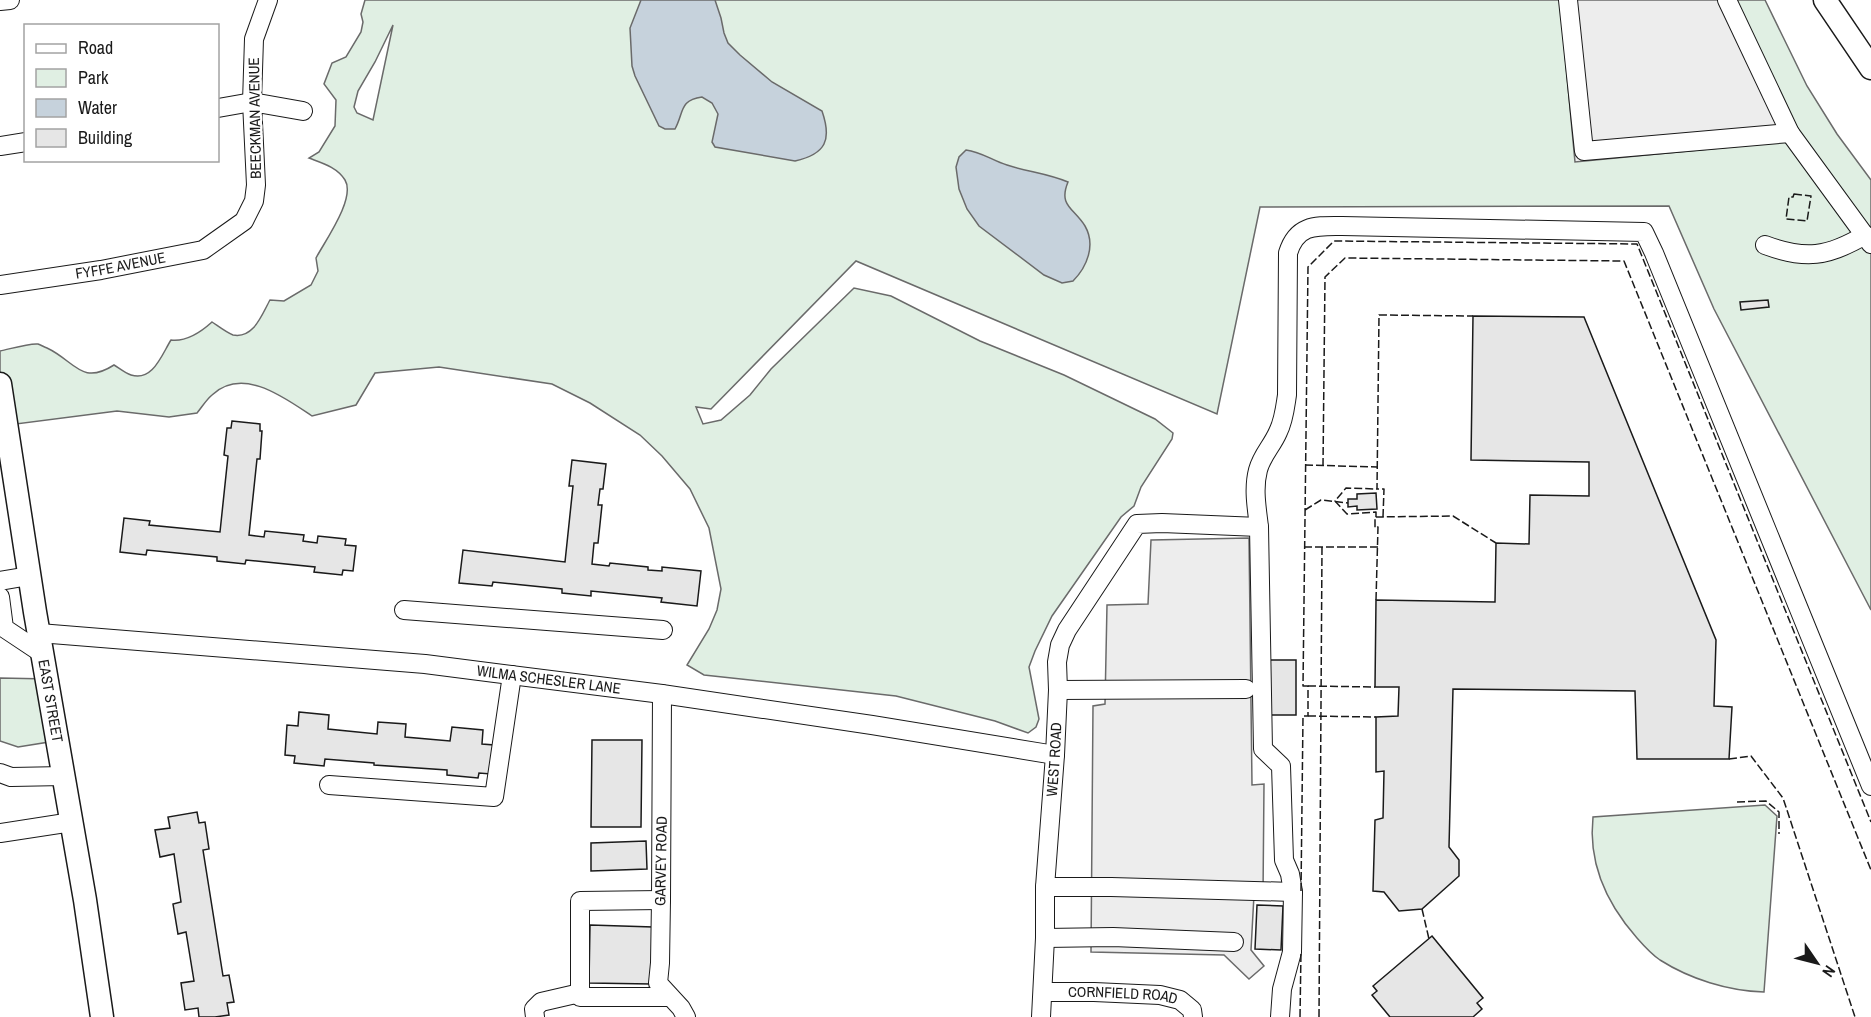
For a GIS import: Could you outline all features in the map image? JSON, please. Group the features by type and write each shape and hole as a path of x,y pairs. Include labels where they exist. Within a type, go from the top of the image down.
{"main road":[{"path":"1825,0 1871,68"},
{"name":"EAST STREET","path":"0,384 29,576 85,900 102,1017"}],"street":[{"path":"0,1 10,0"},
{"name":"BEECKMAN AVENUE","path":"232,229 244,221 254,201 256,185 252,102 254,39 268,0"},
{"path":"1568,0 1584,151 1790,133"},
{"path":"1727,0 1790,133 1868,240 1814,254 1785,252 1765,245"},
{"path":"219,108 252,102 303,111"},
{"path":"0,146 24,142"},
{"path":"1280,1017 1282,989 1292,952 1293,892 1290,874 1284,860 1281,766 1263,749 1259,527 1256,493 1258,472 1264,455 1278,433 1284,415 1287,395 1288,253 1291,243 1304,230 1324,226 1644,232 1871,786"},
{"name":"FYFFE AVENUE","path":"0,285 101,270 203,250 232,229"},
{"name":"WEST ROAD","path":"1041,1017 1045,887 1055,755 1057,662 1060,645 1067,630 1137,524 1259,527"},
{"path":"0,581 29,576"},
{"path":"0,597 4,628 41,643"},
{"path":"404,610 663,630"},
{"name":"WILMA SCHESLER LANE","path":"41,643 413,663 662,694 1055,755"},
{"path":"329,785 495,797 512,675"},
{"path":"1058,690 1246,689"},
{"name":"GARVEY ROAD","path":"662,694 661,900 658,983 681,1008 686,1017"},
{"path":"0,773 11,777 64,776"},
{"path":"0,832 72,822"},
{"path":"1045,887 1293,892"},
{"path":"661,900 580,901 580,997 670,997"},
{"path":"1045,938 1113,937 1234,942"},
{"name":"CORNFIELD ROAD","path":"1043,992 1160,995 1180,1000 1192,1010 1193,1017"},
{"path":"534,1017 534,1009 541,1002 580,993"}],"green space":[{"path":"365,0 1765,0 1807,86 1837,134 1871,180 1871,610 1714,309 1669,206 1260,207 1217,414 856,261 711,409 696,407 703,424 721,420 750,395 771,369 854,288 891,296 980,341 1064,375 1155,419 1173,433 1172,439 1141,487 1134,506 1121,517 1052,616 1035,651 1029,667 1039,719 1036,727 1028,733 995,721 896,696 704,675 687,665 709,629 717,610 721,589 709,528 690,489 662,456 640,435 590,403 552,384 439,367 375,373 356,405 312,416 264,388 250,384 237,384 224,387 212,395 197,413 169,417 117,411 16,424 0,374 0,351 38,344 86,372 103,371 114,365 129,374 139,376 151,371 171,340 188,338 212,322 233,335 247,333 256,324 270,300 284,301 311,285 318,271 316,258 343,208 347,188 345,180 338,172 309,158 319,152 335,126 336,100 324,84 332,63 346,57 361,32 363,22 361,14","holes":["393,25 373,120 357,113 354,107 358,91"]},
{"path":"0,678 48,679 55,741 18,747 0,741"},
{"path":"1765,805 1777,816 1764,992 1710,983 1660,960 1626,925 1609,897 1597,867 1592,834 1593,817"}],"shaded area":[{"path":"1560,0 1735,0 1788,112 1761,144 1575,162"},
{"path":"1249,538 1252,785 1264,784 1263,895 1254,895 1251,950 1264,966 1249,979 1224,955 1091,952 1093,706 1105,704 1107,605 1148,604 1151,540"}],"water":[{"path":"641,0 715,0 728,43 772,82 822,111 826,138 820,150 795,161 715,147 712,142 718,114 712,103 702,97 686,104 675,129 665,129 659,126 632,66 630,28"},
{"path":"966,150 1007,165 1068,182 1065,190 1066,202 1085,226 1090,241 1086,262 1073,281 1062,283 1044,275 979,226 967,209 959,189 956,167 959,157"}],"building":[{"path":"1768,300 1769,307 1741,310 1740,302"},
{"path":"1473,316 1584,317 1716,640 1714,706 1732,707 1729,759 1637,759 1635,691 1453,689 1449,847 1459,860 1459,876 1422,909 1399,911 1384,892 1373,891 1375,820 1383,818 1384,771 1376,772 1376,717 1398,716 1399,687 1375,687 1376,600 1495,602 1496,543 1529,544 1530,495 1589,496 1589,462 1471,460"},
{"path":"232,421 260,424 260,431 262,431 249,535 264,537 265,531 304,535 303,541 317,543 318,536 346,539 345,545 356,546 353,571 343,570 342,575 314,572 315,567 246,560 245,564 217,561 217,557 147,550 146,555 120,552 124,518 150,521 149,525 220,532 228,456 224,455 227,428 231,428"},
{"path":"572,460 606,464 603,489 600,489 598,505 602,505 598,543 594,543 592,564 609,566 610,563 648,567 648,570 662,571 662,567 701,571 697,606 661,602 662,598 591,591 591,596 562,593 562,589 493,582 492,586 459,583 463,550 565,562 573,486 569,486"},
{"path":"1376,493 1377,509 1357,510 1357,506 1348,507 1348,499 1357,499 1357,494"},
{"path":"1266,660 1296,660 1296,715 1266,715"},
{"path":"299,712 329,715 328,729 377,734 378,722 406,724 405,737 450,741 452,727 483,730 482,744 494,745 491,774 479,773 478,778 447,775 447,770 325,759 324,766 294,763 295,756 285,755 287,725 298,726"},
{"path":"592,740 642,740 641,827 591,827"},
{"path":"197,812 199,823 205,822 209,849 203,850 223,976 229,975 234,1002 227,1003 229,1015 215,1017 199,1017 198,1008 185,1010 181,983 194,981 186,932 178,934 173,904 181,902 174,854 160,857 155,830 170,828 168,817"},
{"path":"646,841 647,869 591,871 591,843"},
{"path":"1257,905 1283,906 1281,950 1255,949"},
{"path":"590,925 653,927 651,984 589,983"},
{"path":"1432,936 1483,998 1477,1003 1482,1009 1473,1017 1390,1017 1372,995 1377,991 1373,986"}],"fence":[{"path":"1794,194 1811,196 1807,221 1786,219 1789,197 1793,197 1794,194"},
{"path":"1301,891 1303,716 1308,716 1308,686 1303,686 1308,267 1334,241 1637,244 1871,822"},
{"path":"1323,466 1325,277 1345,258 1624,261 1871,870"},
{"path":"1383,517 1384,489 1377,489 1379,315 1473,316"},
{"path":"1305,465 1377,467"},
{"path":"1376,517 1376,512 1347,514 1335,501 1346,488 1377,489"},
{"path":"1305,510 1321,500 1348,503"},
{"path":"1376,600 1378,527 1375,528 1375,517 1453,516 1496,543"},
{"path":"1304,547 1378,547"},
{"path":"1319,1017 1322,547"},
{"path":"1308,686 1375,687"},
{"path":"1308,716 1376,717"},
{"path":"1729,759 1751,756 1783,798 1855,1017"},
{"path":"1737,802 1766,801 1779,812 1779,834"},
{"path":"1422,909 1429,939"},
{"path":"1300,1017 1301,951"}]}
